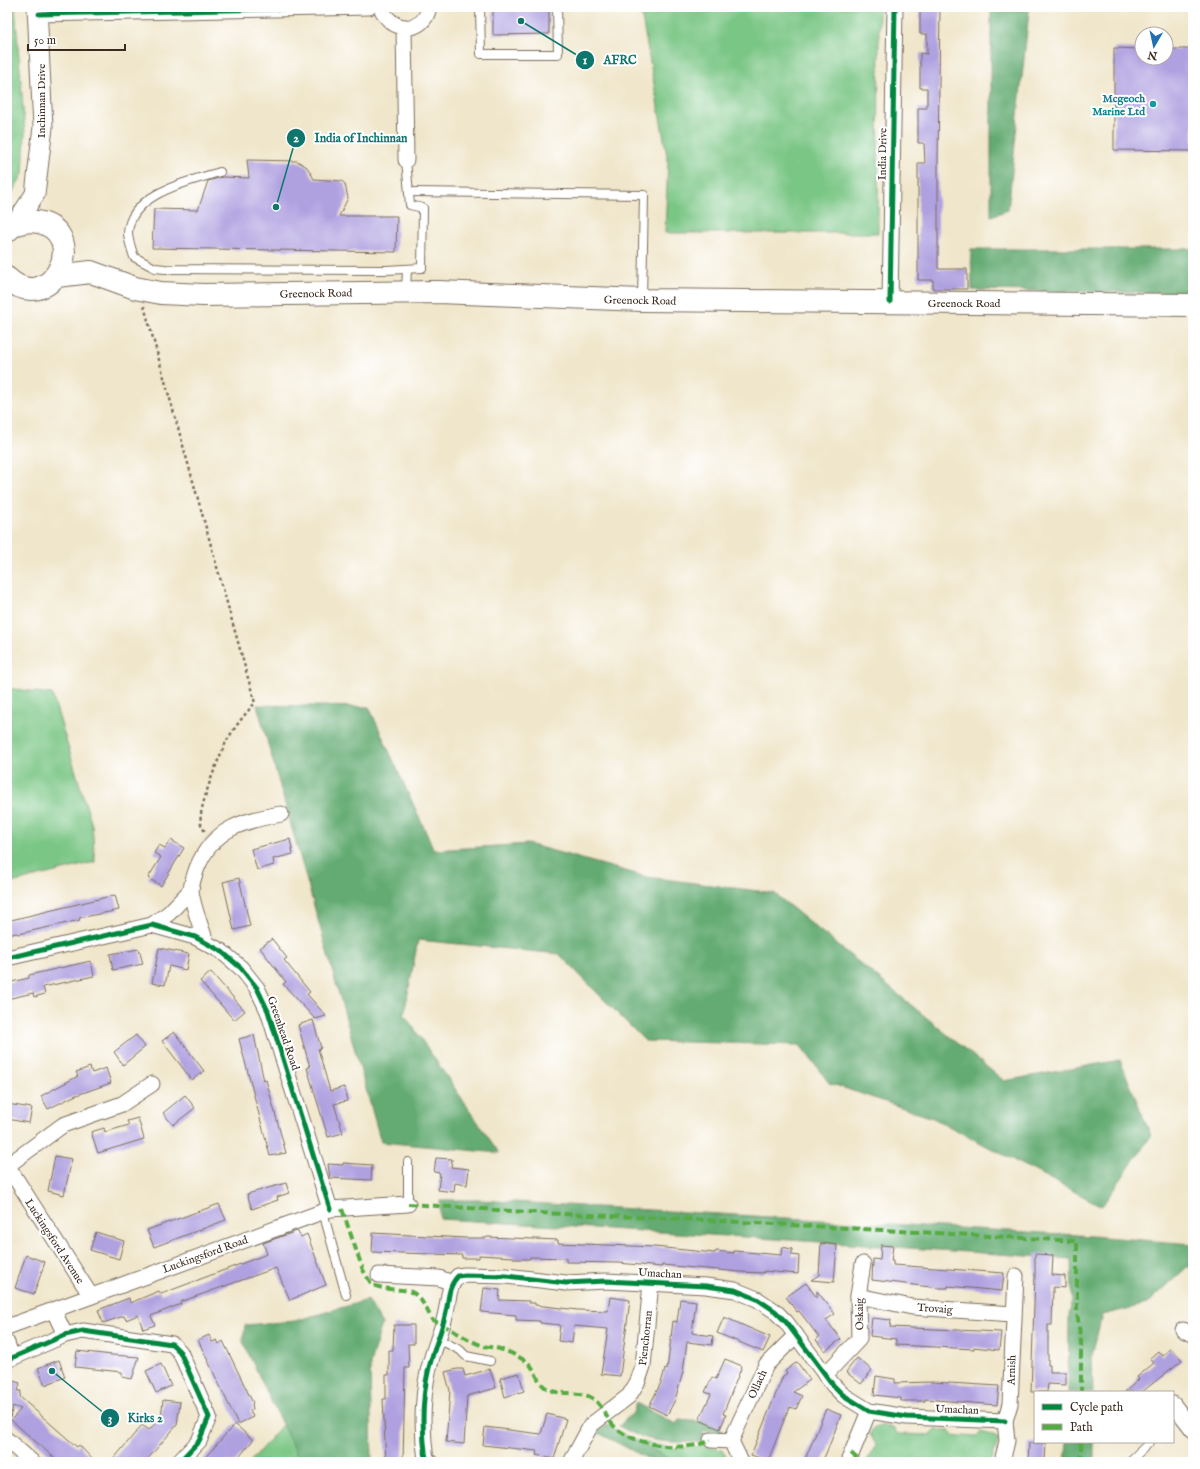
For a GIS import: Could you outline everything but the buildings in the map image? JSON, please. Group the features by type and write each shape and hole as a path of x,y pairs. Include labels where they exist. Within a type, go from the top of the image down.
{"main road":[{"path":"11,229 31,221 48,226 59,237 63,244 80,257 91,272"},
{"path":"8,280 22,287 35,288 44,286 57,276 64,257 63,244"},
{"name":"Greenock Road","path":"57,276 91,272 135,288 161,293 202,295 438,292 642,300 1193,305"}],"street":[{"path":"38,11 369,7"},
{"path":"382,7 389,21 404,27 419,23 424,18 429,7"},
{"name":"India Drive","path":"890,302 895,7"},
{"name":"Inchinnan Drive","path":"11,229 35,194 43,127 38,11"},
{"path":"404,27 406,160"},
{"name":"Inchinnan Drive","path":"35,194 48,226"},
{"path":"152,925 169,913 191,890 202,856 213,840 230,828 250,820 281,814"},
{"path":"191,890 206,942"},
{"name":"Greenhead Road","path":"7,958 152,925 179,932 206,942 221,951 241,968 257,988 268,1011 326,1210"},
{"path":"7,1166 63,1125 122,1104 152,1084"},
{"name":"Luckingsford Avenue","path":"7,1166 91,1296"},
{"name":"Luckingsford Road","path":"7,1327 326,1210 408,1204"},
{"name":"Oskaig","path":"825,1375 859,1339 858,1296 863,1264"},
{"path":"379,1275 439,1278 452,1283 446,1314 431,1357 426,1380 424,1447 426,1460 430,1462"},
{"name":"Umachan","path":"452,1283 458,1276 465,1275 506,1276 566,1283 606,1281 706,1286 735,1290 757,1299 775,1311 796,1335 825,1375 843,1395 869,1411 907,1417 1005,1421"},
{"name":"Arnish","path":"1002,1462 1007,1441 1005,1421 1010,1404 1013,1314 1016,1276"},
{"name":"Pienchorran","path":"571,1462 591,1424 629,1396 638,1381 643,1366 651,1283"},
{"name":"Trovaig","path":"858,1296 912,1307 1013,1314"},
{"path":"54,1311 65,1335"},
{"path":"7,1343 10,1359 65,1335 83,1331 172,1344 180,1352 209,1417 199,1441 179,1462"},
{"name":"Ollach","path":"731,1441 766,1365 796,1335"},
{"path":"848,1462 869,1411"},
{"path":"1175,1413 1193,1430"},
{"path":"7,1440 32,1462"},
{"path":"711,1440 731,1441 742,1462"}],"lane":[{"path":"480,7 481,54 558,54 557,7"},
{"path":"220,172 167,189 150,198 132,217 128,234 134,257 155,268 165,269 422,268 423,208 410,205 406,160"},
{"path":"410,192 644,195 642,300"},
{"path":"406,292 407,269"},
{"path":"408,1162 408,1204"},
{"path":"326,1210 346,1295"},
{"path":"438,1339 460,1350 466,1356 490,1361"},
{"path":"1129,1462 1149,1443"}],"path":[{"path":"143,302 255,703 239,722 226,742 202,810 201,824 206,834 213,840"}],"green space":[{"path":"7,7 15,7 25,133 23,174 7,201"},
{"path":"640,7 879,7 878,233 665,233 668,161"},
{"path":"991,7 1032,7 1029,11 1008,210 991,216"},
{"path":"971,249 1193,249 1193,293 972,290"},
{"path":"7,688 52,694 92,825 95,862 7,884"},
{"path":"257,705 369,707 434,850 528,844 647,877 774,893 1004,1081 1120,1060 1151,1136 1102,1206 933,1118 829,1083 800,1045 645,1041 559,954 418,940 404,1014 499,1153 381,1142"},
{"path":"440,1200 479,1200 1078,1235 1193,1244 1193,1267 1187,1267 1147,1304 1102,1315 1092,1355 1093,1391 1068,1391 1069,1315 1072,1300 1071,1259 760,1238 440,1219"},
{"path":"368,1300 382,1324 370,1364 372,1462 300,1462 243,1342 245,1325 295,1321"},
{"path":"636,1403 676,1424 679,1420 704,1422 724,1431 719,1433 703,1431 701,1442 668,1442 639,1436 619,1426 633,1413"},
{"path":"283,1424 300,1462 250,1462"},
{"path":"607,1425 675,1462 654,1462 597,1432"},
{"path":"883,1425 893,1428 898,1434 931,1435 936,1430 949,1430 952,1435 977,1437 981,1432 999,1439 992,1459 985,1462 866,1462 876,1445 870,1434 874,1428"},
{"path":"633,1440 677,1449 703,1446 722,1450 730,1462 675,1462"},
{"path":"1067,1443 1094,1443 1094,1462 1065,1462"}],"marked path":[{"path":"408,1204 542,1213 686,1219 1077,1241 1077,1312 1081,1342 1081,1391"},
{"path":"342,1209 363,1270 372,1285 414,1293 419,1298 432,1320 477,1343 496,1348 521,1358 531,1366 541,1383 548,1389 559,1392 581,1394 592,1398 599,1404 608,1419 622,1433 647,1443 675,1447 701,1444 711,1440"},
{"path":"1081,1443 1081,1462"},
{"path":"851,1453 861,1462"}],"cycle path":[{"path":"39,14 369,7"},
{"path":"890,302 895,7"},
{"path":"7,958 152,925 195,937 221,951 241,968 257,988 268,1011 330,1209"},
{"path":"430,1462 426,1460 423,1434 423,1408 426,1382 432,1357 444,1321 450,1290 454,1280 458,1276 465,1275 506,1276 566,1283 606,1281 706,1286 735,1290 757,1299 775,1311 786,1322 833,1385 843,1395 869,1411 907,1417 1005,1421"},
{"path":"7,1360 65,1335 83,1331 172,1344 180,1352 209,1417 199,1441 179,1462"}],"place":[{"name":"AFRC","path":"521,21"},
{"name":"Mcgeoch Marine Ltd","path":"1153,104"},
{"name":"India of Inchinnan","path":"276,207"},
{"name":"Kirks 2","path":"52,1371"}]}
